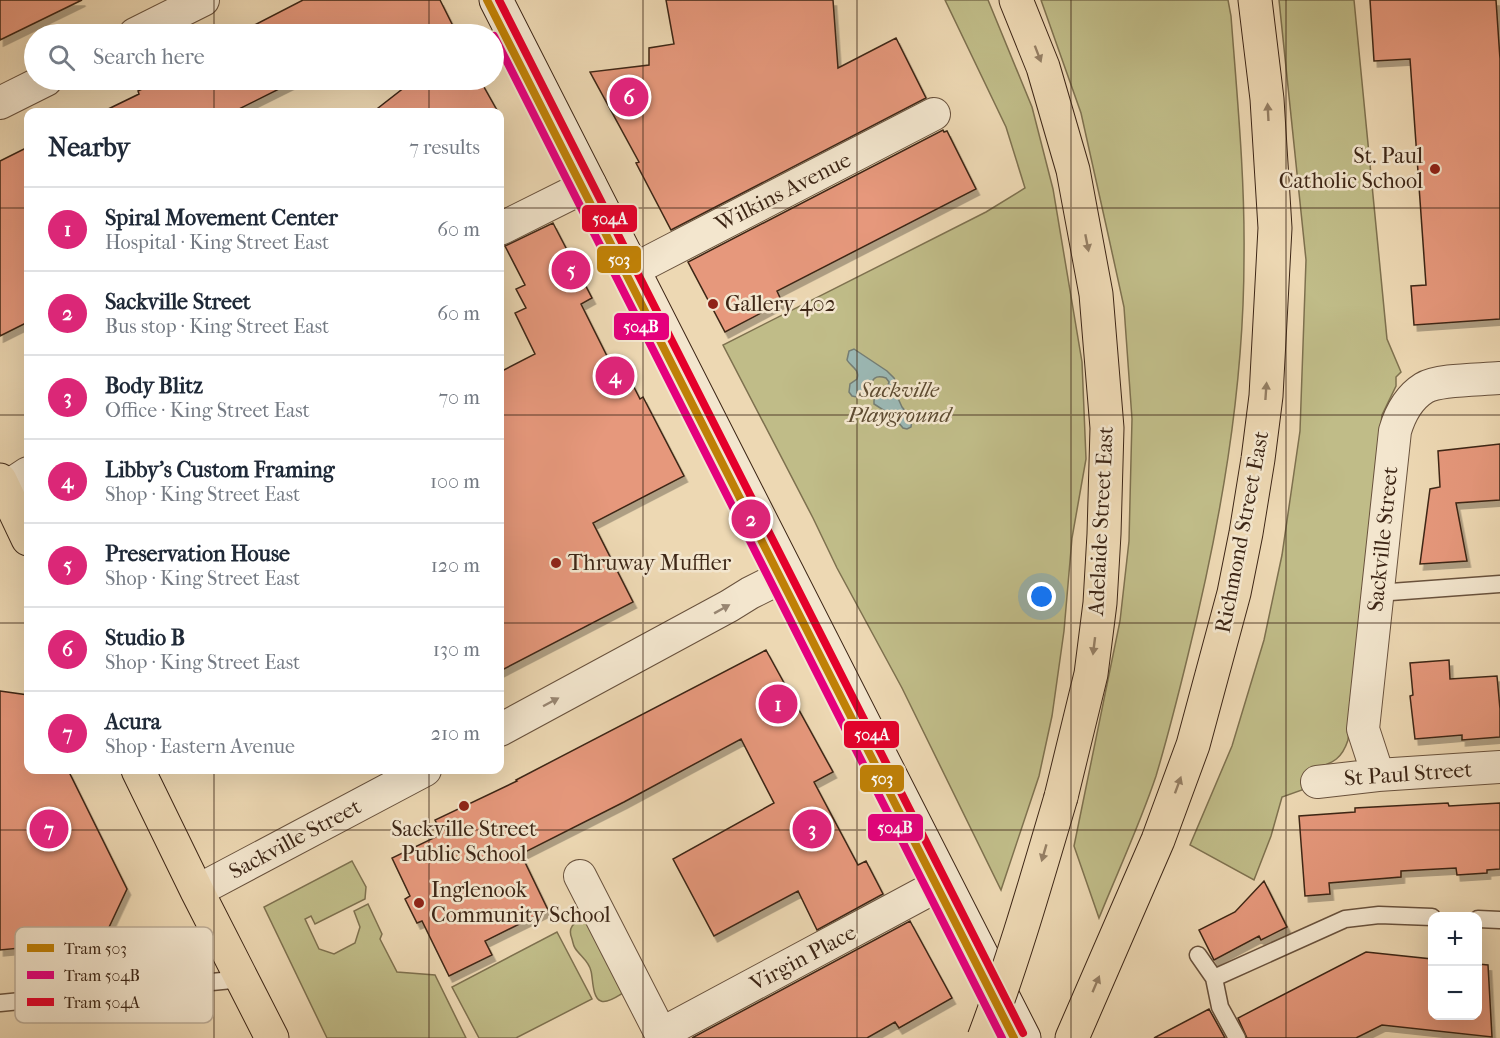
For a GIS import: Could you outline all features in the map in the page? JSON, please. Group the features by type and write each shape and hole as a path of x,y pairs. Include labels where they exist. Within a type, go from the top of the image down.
{"main road":[{"path":"496,0 1024,1038"},
{"name":"Adelaide Street East","path":"984,1038 1032,895 1061,797 1091,674 1100,603 1104,534 1107,428 1096,294 1073,171 1043,67 1017,0"},
{"name":"Richmond Street East","path":"1072,1038 1158,840 1193,745 1232,603 1246,533 1266,396 1275,228 1267,99 1255,0"},
{"path":"11,481 24,525"},
{"path":"140,774 272,1038"}],"street":[{"path":"155,24 203,0"},
{"path":"0,103 26,90"},
{"name":"Wilkins Avenue","path":"633,270 934,114"},
{"path":"504,227 590,184"},
{"name":"Sackville Street","path":"1378,775 1363,729 1395,431 1400,415 1408,402 1425,388 1440,383 1500,378"},
{"path":"504,728 788,574"},
{"name":"St Paul Street","path":"1317,782 1378,775 1500,767"},
{"name":"Sackville Street","path":"197,891 417,774"},
{"name":"Virgin Place","path":"580,876 662,1036 945,882"}],"lane":[{"path":"1377,593 1500,584"},
{"path":"1214,978 1345,919 1379,915 1428,917"},
{"path":"1482,919 1500,920"},
{"path":"1198,955 1214,978 1220,1007 1237,1038"},
{"path":"213,982 242,979"},
{"path":"0,1003 15,1002"}],"green space":[{"name":"Sackville Playground","path":"945,0 988,0 1032,107 1053,189 1082,362 1086,459 1072,538 1064,631 1052,716 1039,776 1001,890 902,688 837,568 723,345 986,212 1025,188 1006,127"},
{"path":"1041,0 1228,0 1240,136 1244,227 1243,307 1235,408 1220,507 1200,606 1156,776 1099,918 1074,846 1120,621 1129,541 1132,419 1124,307 1081,113"},
{"path":"1279,0 1354,0 1387,339 1401,372 1396,377 1396,386 1382,415 1348,740 1338,757 1310,771 1302,790 1282,797 1271,836 1254,880 1190,845 1232,746 1264,640 1282,555 1300,431 1306,260"},
{"path":"352,861 366,887 365,899 315,924 311,916 305,919 319,949 334,954 355,943 360,927 354,911 368,904 382,934 380,939 397,972 435,975 466,1038 327,1038 264,907"},
{"path":"584,917 623,993 606,1001 601,1001 596,996 590,967 575,948 571,935 572,926"},
{"path":"557,932 592,999 516,1038 479,1038 452,987"}],"water":[{"path":"854,349 894,378 898,387 897,396 902,407 912,419 911,427 903,428 896,418 874,404 876,395 885,389 889,382 886,378 874,378 868,391 860,397 852,396 849,392 850,384 858,376 847,360 849,351"}],"building":[{"path":"0,0 82,0 33,24 24,24 24,28 0,40"},
{"path":"303,0 440,0 452,24 256,24"},
{"path":"666,0 833,0 838,68 896,38 926,98 671,230 636,163 639,162 590,72 649,65 649,48 674,44"},
{"name":"St. Paul Catholic School","path":"1370,0 1496,0 1500,59 1500,319 1414,325 1411,286 1426,285 1410,59 1374,61"},
{"path":"277,90 241,108 110,108 139,94 138,91"},
{"path":"401,90 486,90 496,108 378,108"},
{"path":"943,130 947,131 976,189 777,291 782,302 725,332 688,262"},
{"path":"24,149 24,324 0,336 0,161"},
{"name":"Thruway Muffler","path":"553,223 592,298 581,304 610,362 619,358 640,399 643,397 684,476 593,523 633,602 504,669 504,370 535,354 515,313 526,308 516,289 525,285 505,246"},
{"path":"1500,444 1500,500 1456,503 1467,561 1420,564 1430,489 1440,487 1438,451"},
{"path":"766,650 833,772 814,782 858,865 866,861 883,894 817,930 798,891 714,936 673,859 774,803 741,739 521,854 548,910 485,941 492,955 449,976 422,921 417,923 405,899 410,896 392,858 442,834 435,820 517,781"},
{"path":"1449,660 1450,679 1497,676 1500,737 1462,740 1462,735 1415,739 1410,696 1413,695 1410,663"},
{"path":"0,691 24,694 24,774 70,774 127,889 109,927 15,927 15,949 0,950"},
{"path":"1448,803 1449,806 1500,803 1500,869 1487,870 1487,873 1457,875 1456,868 1401,871 1401,877 1329,883 1330,894 1305,896 1299,816 1355,812 1355,808"},
{"path":"1264,881 1287,927 1261,940 1259,936 1214,960 1199,930 1235,912"},
{"path":"910,921 952,998 899,1028 895,1022 867,1038 692,1038"},
{"path":"1366,952 1428,959 1428,1020 1482,1020 1482,964 1488,965 1492,1037 1382,1025 1356,1038 1247,1038 1238,1018"},
{"path":"1209,1009 1225,1038 1154,1038"}],"tram line":[{"name":"503","path":"487,0 499,24"},
{"name":"504A","path":"499,0 1023,1033"},
{"name":"503","path":"504,33 1014,1038"},
{"name":"504B","path":"504,56 1002,1038"}],"place":[{"name":"Studio B","path":"629,97"},
{"name":"St. Paul Catholic School","path":"1435,169"},
{"name":"Preservation House","path":"571,270"},
{"name":"Gallery 402","path":"713,304"},
{"name":"Libby's Custom Framing","path":"615,376"},
{"name":"Sackville Street","path":"751,519"},
{"name":"Thruway Muffler","path":"556,563"},
{"name":"Spiral Movement Center","path":"778,704"},
{"name":"Sackville Street Public School","path":"464,806"},
{"name":"Acura","path":"49,829"},
{"name":"Body Blitz","path":"812,829"},
{"name":"Inglenook Community School","path":"419,903"}]}
